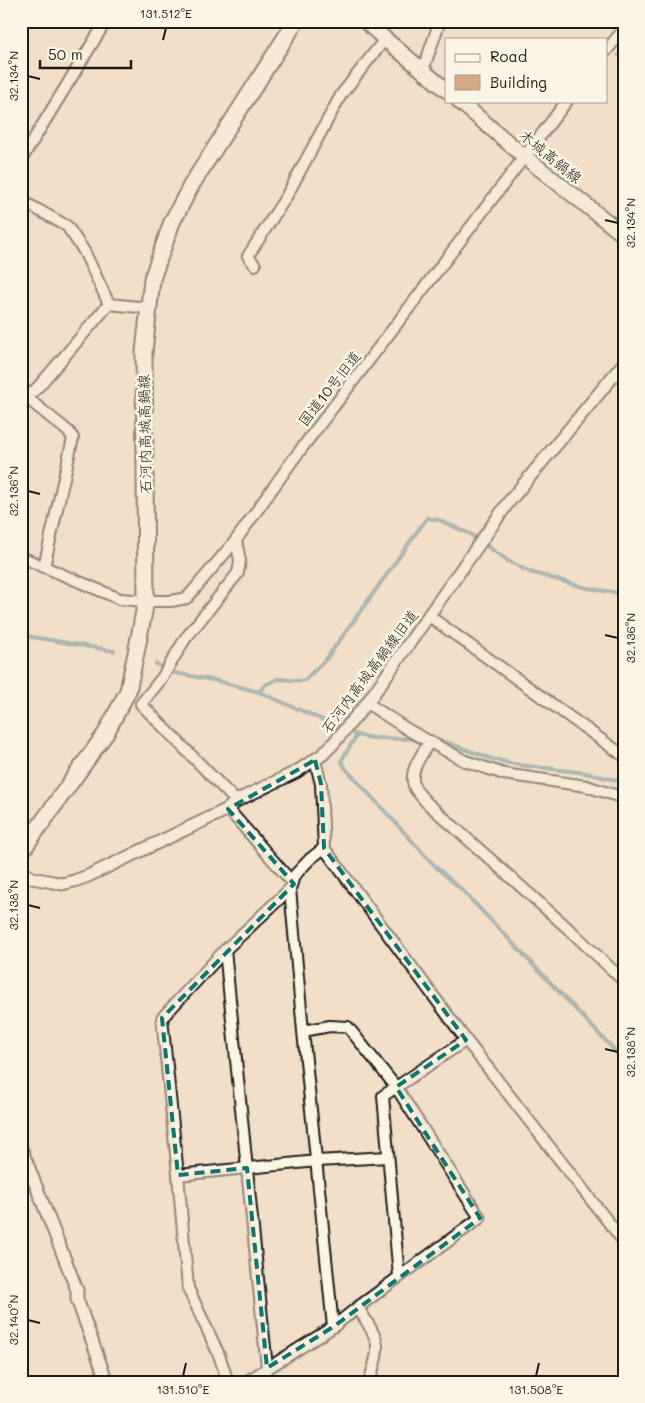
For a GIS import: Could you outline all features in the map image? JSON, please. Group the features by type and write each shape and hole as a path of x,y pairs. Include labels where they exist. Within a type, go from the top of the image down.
{"main road":[{"name":"石河内高城高鍋線","path":"21,852 106,733 128,691 146,601 144,352 152,279 172,222 192,184 296,21"},
{"path":"365,21 445,89"},
{"name":"木城高鍋線","path":"461,102 624,235"}],"street":[{"path":"21,160 106,21"},
{"path":"423,70 440,21"},
{"path":"608,49 624,29"},
{"path":"255,264 248,256 286,197 341,95 385,39"},
{"name":"国道10号旧道","path":"21,557 120,599 146,601 187,598 236,540 292,461 567,102"},
{"path":"21,202 33,206 67,226 84,251 109,304"},
{"path":"109,304 149,308"},
{"path":"44,567 73,438 69,432 27,398 109,304"},
{"name":"石河内高城高鍋線旧道","path":"21,871 32,878 62,884 88,876 296,772 322,755 367,703 508,503 624,363"},
{"path":"236,540 240,561 238,573 185,640 162,678 141,704 232,805 291,885"},
{"path":"428,616 624,756"},
{"path":"367,703 410,731 465,760 504,774 586,786 624,798"},
{"path":"430,741 413,773 413,781 421,796 624,980"},
{"path":"316,760 321,784 324,848 466,1040 624,1242"},
{"path":"324,848 310,858 294,876 291,885 303,1031 333,1327"},
{"path":"228,1382 219,1355 188,1288 162,1018 225,950 291,885"},
{"path":"225,950 268,1368"},
{"path":"246,1382 333,1327 480,1218 396,1087 348,1027 330,1026 303,1031"},
{"path":"399,1278 383,1096 466,1040"},
{"path":"21,1148 77,1290 77,1299 107,1382"},
{"path":"178,1175 317,1161 388,1157"},
{"path":"358,1307 378,1345 374,1367 368,1382"}],"highlighted area":[{"path":"315,760 321,784 324,848 466,1040 396,1087 480,1218 333,1327 267,1368 247,1168 178,1175 162,1018 294,884 228,809"}],"building":[{"path":"624,47 624,60 617,55"}],"waterway":[{"path":"259,692 265,685 278,679 305,680 327,658 427,518 439,520 470,534 508,561 530,572 587,588 624,594"},
{"path":"21,635 114,651"},
{"path":"156,664 175,673 218,681 259,692 357,735 372,738 417,739"},
{"path":"357,735 341,761 347,770 436,867 461,889 624,1060"},
{"path":"436,741 448,743 492,759 519,765 586,773 624,782"}]}
